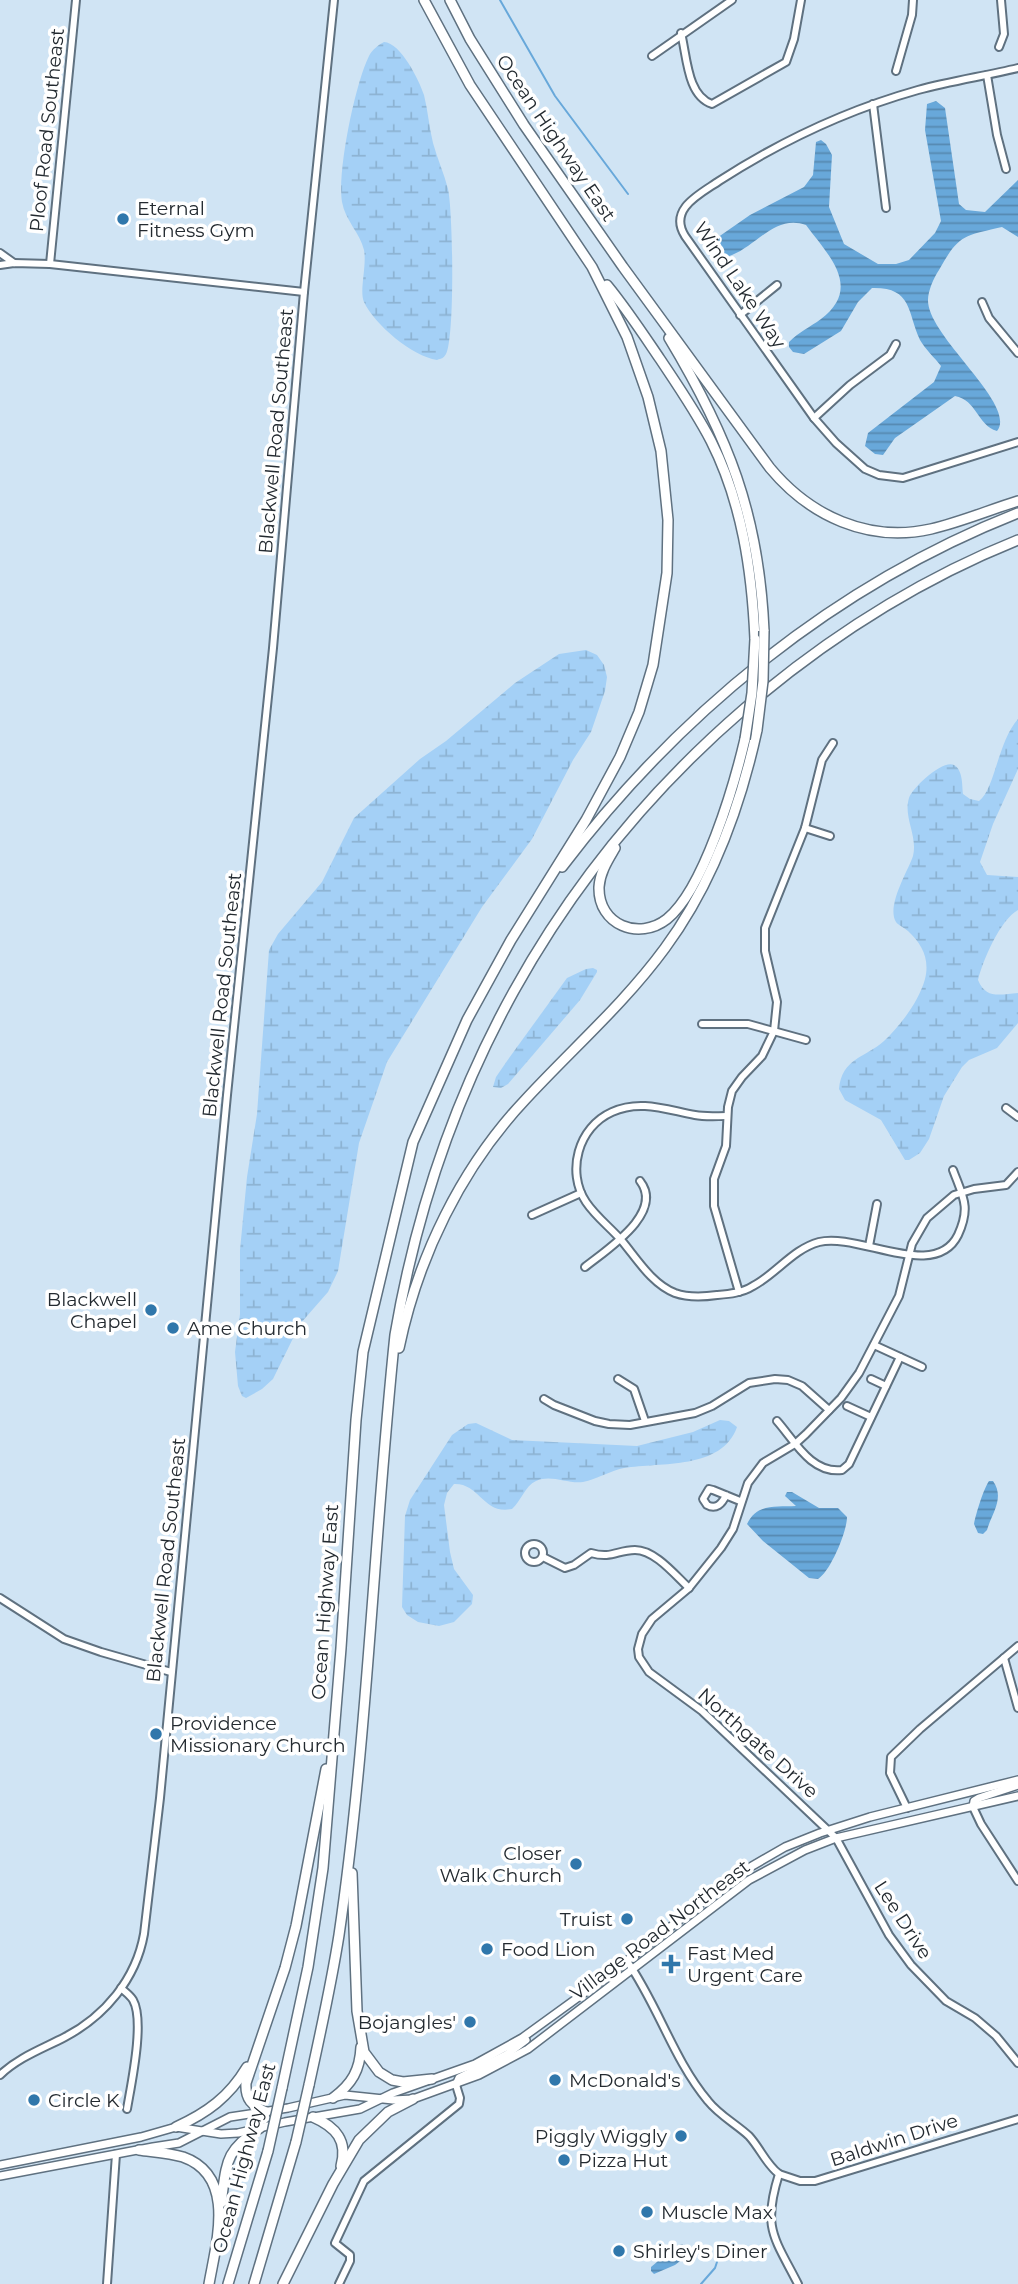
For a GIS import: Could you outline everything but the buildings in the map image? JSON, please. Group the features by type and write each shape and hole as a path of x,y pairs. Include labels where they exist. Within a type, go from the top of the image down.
{"highway":[{"path":"424,0 470,85 592,267 625,307 689,402 719,458 743,531 751,581 755,639 752,693 745,739 725,809 687,894 676,911 663,922 640,930 625,928 611,919 602,905 599,888 608,860 646,805"},
{"name":"Ocean Highway East","path":"450,0 470,39 506,97 640,291"},
{"path":"511,940 591,812 620,757 649,680 665,596 667,511 655,422 627,337 592,267"},
{"path":"640,291 770,468 797,497 821,513 855,527 902,533 950,524 1018,501"},
{"path":"389,1397 414,1291 430,1246 455,1197 489,1144 515,1111 626,996 676,933 699,894 733,821 757,730 763,681 764,631 757,551 750,518 734,465 702,394 640,291"},
{"path":"511,940 597,822 667,746 739,679 804,629 865,589 946,545 1018,513"},
{"path":"254,2284 296,2142 329,1995 355,1794 395,1335 424,1202 457,1107 494,1027 535,953 591,871 646,805 710,739 779,679 844,633 929,581 1018,540"},
{"name":"Ocean Highway East","path":"228,2284 268,2151 308,1967 323,1868 363,1352 413,1142 467,1020 511,940"},
{"path":"266,2112 251,2103 245,2091 253,2057 285,1968 296,1926 334,1726"},
{"path":"355,1794 352,1880 357,2011 363,2052 373,2067 392,2080 432,2080"},
{"path":"333,2098 353,2080 358,2069 361,2042"},
{"path":"176,2127 208,2112 223,2099 241,2078 253,2057"},
{"path":"333,2184 368,2130 388,2112 412,2099"},
{"path":"283,2284 333,2184 343,2158 342,2141 332,2127 313,2117"},
{"path":"209,2284 227,2161 237,2144 260,2128"},
{"path":"139,2150 182,2157 192,2162 209,2177 220,2206"}],"main road":[{"name":"Village Road Northeast","path":"542,2025 740,1873 785,1847 828,1830 907,1808 1018,1783"},
{"path":"973,1807 974,1801 979,1798 1018,1783"},
{"name":"Village Road Northeast","path":"456,2085 493,2069 528,2049 749,1880 805,1850 836,1838 1018,1796"},
{"path":"0,2165 141,2137 176,2127 229,2134 313,2117 354,2112 381,2098 492,2056 542,2025"},
{"path":"0,2176 172,2145 225,2118 352,2094 412,2099 456,2085 459,2078 513,2050 542,2025"}],"street":[{"name":"Ploof Road Southeast","path":"50,264 76,0"},
{"name":"Blackwell Road Southeast","path":"0,2074 22,2058 83,2026 106,2006 121,1988 139,1955 144,1934 160,1798 229,1068 273,648 304,292 334,0"},
{"path":"652,56 681,33 732,0"},
{"path":"681,33 695,90 704,101 712,104 786,62 794,39 801,0"},
{"path":"896,71 912,15 913,0"},
{"path":"999,47 1004,28 1001,0"},
{"name":"Wind Lake Way","path":"1018,68 922,89 829,121 767,152 714,184 682,209 679,221 682,231 814,418 859,464 872,472 895,478 911,476 1018,442"},
{"path":"988,75 997,135 1006,169"},
{"path":"873,104 886,208"},
{"path":"0,253 14,263"},
{"path":"0,265 50,264 304,292"},
{"path":"740,314 778,285"},
{"path":"982,302 989,318 1018,353"},
{"path":"814,418 858,378 886,359 896,344"},
{"path":"739,1292 716,1214 713,1196 716,1170 727,1139 727,1116 732,1091 762,1056 774,1031 777,1003 765,951 765,928 805,828 822,760 833,743"},
{"path":"805,828 830,836"},
{"path":"702,1024 739,1023 806,1040"},
{"path":"727,1116 698,1116 646,1106 628,1107 612,1112 596,1122 581,1145 576,1171 581,1194 589,1207 652,1277 671,1291 694,1297 739,1292 761,1282 812,1245 837,1240 909,1254 937,1254 952,1244 966,1216 962,1192 953,1170"},
{"path":"1006,1108 1018,1117"},
{"name":"Northgate Drive","path":"836,1838 702,1711 657,1678 644,1665 638,1649 645,1628 652,1619 689,1588 733,1529 748,1483 763,1463 794,1444 829,1410 859,1373 902,1289 909,1254 916,1235 927,1218 947,1200 962,1192 1006,1185 1018,1172"},
{"path":"585,1268 620,1239 638,1219 645,1206 646,1193 640,1181"},
{"path":"532,1215 581,1194"},
{"path":"869,1246 877,1204"},
{"path":"874,1345 922,1367"},
{"path":"776,1420 806,1456 822,1467 842,1471 849,1464 900,1357"},
{"path":"618,1379 634,1389 645,1421"},
{"path":"544,1399 602,1423 630,1425 695,1413 719,1402 740,1387 766,1379 794,1383 808,1391 829,1410"},
{"path":"871,1379 886,1386"},
{"path":"847,1406 871,1417"},
{"path":"726,1495 740,1501"},
{"path":"543,1557 565,1568 575,1565 591,1553 604,1556 636,1550 653,1556 689,1588"},
{"path":"0,1598 49,1631 71,1642 171,1672"},
{"path":"907,1808 890,1773 891,1757 919,1729 1018,1646"},
{"path":"1004,1658 1016,1689 1018,1708"},
{"path":"973,1807 1018,1881"},
{"name":"Lee Drive","path":"836,1838 889,1935 911,1965 946,2001 975,2018 996,2036 1018,2063"},
{"path":"627,1961 634,1969 684,2066 704,2096 750,2138 769,2165 779,2174 771,2203 770,2222 777,2244 798,2284"},
{"path":"121,1988 131,1997 136,2012 135,2050 127,2109"},
{"path":"339,2284 350,2261 350,2255 335,2244 365,2181 459,2104 456,2085"},
{"name":"Baldwin Drive","path":"779,2174 814,2181 1018,2119"},
{"path":"107,2284 116,2154"}],"green space":[{"path":"384,42 403,55 422,88 433,143 448,189 452,246 451,324 446,354 437,360 406,346 369,311 363,297 364,250 342,202 342,170 358,86 370,54"},
{"path":"586,650 597,655 604,665 607,677 591,732 573,760 532,839 482,907 387,1062 359,1143 338,1271 328,1292 300,1324 273,1379 246,1398 242,1396 238,1386 235,1352 240,1314 240,1250 247,1177 257,1114 269,950 278,934 322,882 354,818 420,759 446,741 515,683 559,654"},
{"path":"1018,719 1018,769 993,824 980,862 987,875 1018,877 1018,910 999,931 978,980 985,991 990,993 1018,993 1018,1023 997,1048 969,1060 962,1067 944,1096 929,1139 920,1153 905,1160 881,1120 845,1100 839,1089 841,1079 850,1065 877,1047 903,1020 914,1004 925,979 926,958 921,947 908,931 897,923 894,915 896,898 914,849 908,812 909,798 928,776 949,764 959,770 963,794 979,801 989,786 1006,739"},
{"path":"593,968 597,972 580,1000 508,1084 501,1088 493,1087 496,1077 567,978"},
{"path":"720,1420 729,1421 737,1427 729,1441 718,1451 704,1457 672,1464 624,1468 583,1482 542,1479 529,1486 512,1509 494,1507 470,1488 454,1484 447,1493 444,1505 450,1552 454,1569 473,1595 472,1604 454,1622 439,1626 418,1622 407,1615 402,1607 405,1516 410,1500 452,1435 468,1424 476,1423 512,1440 637,1446 693,1432"}],"shaded area":[{"path":"936,101 945,108 959,204 966,210 985,212 1018,180 1018,237 1002,227 964,238 946,258 933,280 928,296 932,315 941,332 984,388 1000,419 997,431 990,428 968,402 955,396 895,438 883,455 875,454 865,446 868,433 934,382 941,366 920,340 910,311 901,296 885,289 872,288 858,302 841,331 804,354 793,352 789,342 833,307 841,283 831,259 806,225 795,223 776,227 729,256 710,256 707,249 714,240 750,215 804,187 813,175 816,142 821,140 832,155 829,207 844,244 878,264 896,264 909,260 935,233 941,221 925,130 927,104"},
{"path":"989,1481 993,1481 996,1487 998,1499 987,1530 983,1534 978,1533 974,1524"},
{"path":"787,1492 792,1492 819,1508 838,1508 847,1517 837,1551 818,1579 809,1578 763,1541 747,1524 756,1512 762,1509 796,1506 785,1496"},
{"path":"682,2244 687,2248 688,2255 675,2265 654,2274 651,2271 651,2267"}],"waterway":[{"path":"500,0 555,96 628,194"},
{"path":"701,2284 717,2262"}],"place":[{"name":"Eternal Fitness Gym","path":"123,219"},
{"name":"Blackwell Chapel","path":"151,1310"},
{"name":"Ame Church","path":"173,1328"},
{"name":"Providence Missionary Church","path":"156,1734"},
{"name":"Closer Walk Church","path":"576,1864"},
{"name":"Truist","path":"627,1919"},
{"name":"Food Lion","path":"487,1949"},
{"name":"Fast Med Urgent Care","path":"671,1964"},
{"name":"Bojangles'","path":"470,2022"},
{"name":"McDonald's","path":"555,2080"},
{"name":"Circle K","path":"34,2100"},
{"name":"Piggly Wiggly","path":"681,2136"},
{"name":"Pizza Hut","path":"564,2160"},
{"name":"Muscle Max","path":"647,2212"},
{"name":"Shirley's Diner","path":"619,2251"}]}
